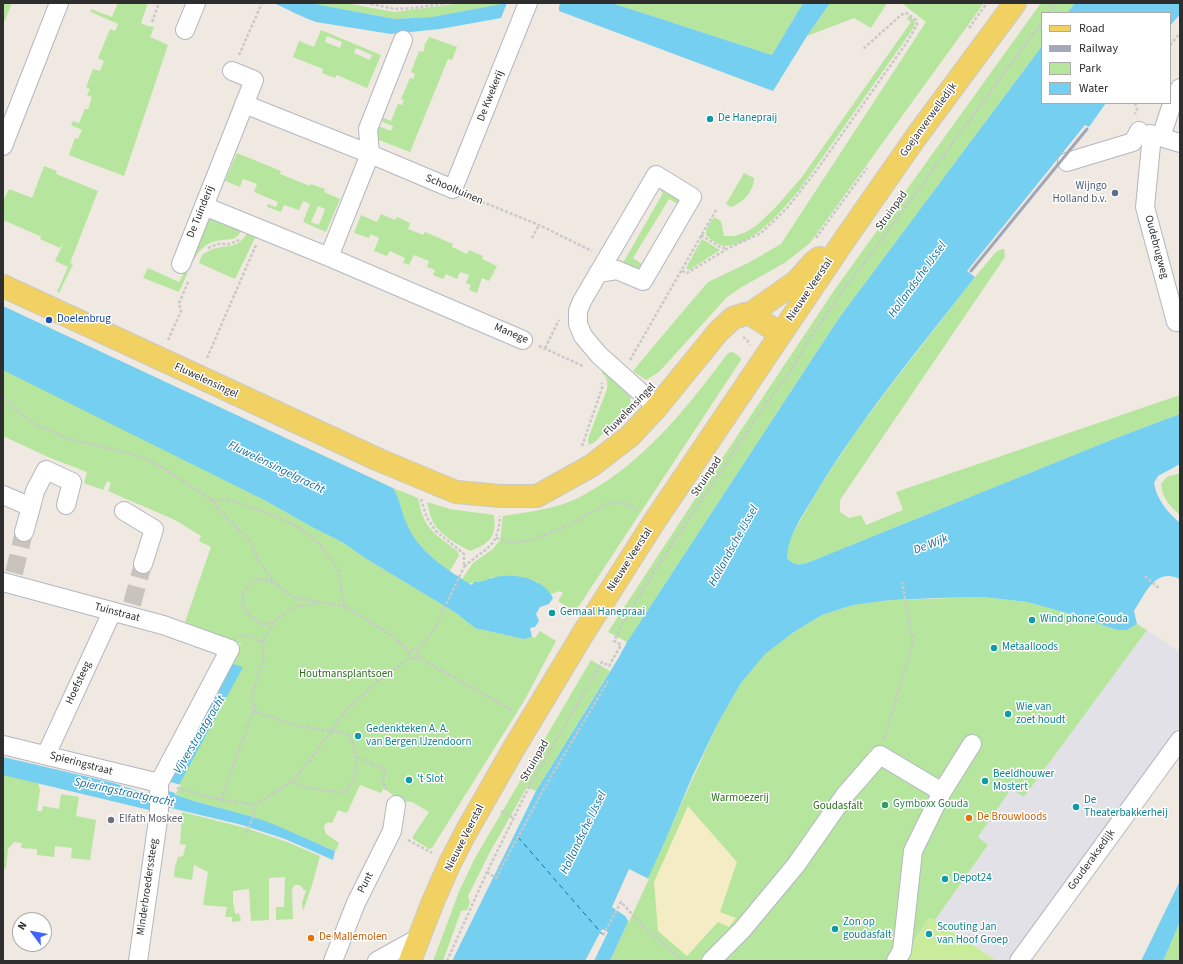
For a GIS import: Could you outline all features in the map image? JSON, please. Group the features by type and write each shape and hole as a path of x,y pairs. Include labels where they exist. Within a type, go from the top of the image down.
{"main road":[{"name":"Goejanverwelledijk","path":"846,238 916,137 1015,3"},
{"name":"Fluwelensingel","path":"3,286 372,457 456,492 500,496 537,496 591,466 630,436 657,407 718,332 733,318 753,316 797,282 813,263 846,238"},
{"name":"Nieuwe Veerstal","path":"410,961 450,863 510,754 584,632 654,522 846,238"},
{"path":"753,316 781,334"}],"street":[{"path":"3,146 59,3"},
{"path":"185,30 196,3"},
{"name":"De Kwekerij","path":"453,189 528,3"},
{"path":"329,257 370,154 368,128 403,40"},
{"name":"De Tuinderij","path":"181,264 254,80 232,71"},
{"path":"1067,162 1133,142 1146,133 1172,104 1180,88"},
{"name":"Schooltuinen","path":"244,104 453,189"},
{"path":"1146,133 1180,143"},
{"name":"Oudebrugweg","path":"1146,133 1145,207 1176,322 1180,310"},
{"path":"598,273 617,270 643,281 692,197 656,175 598,273 578,311 578,324 582,336 592,348 657,407"},
{"name":"Manege","path":"204,206 329,257 523,340"},
{"path":"24,532 35,491 46,470 72,482 66,506"},
{"path":"3,495 31,507"},
{"path":"124,511 154,529 143,564"},
{"name":"Tuinstraat","path":"10,580 124,611 230,649 159,788"},
{"name":"Hoefsteeg","path":"46,755 124,611"},
{"name":"Gouderaksedijk","path":"1019,961 1180,740"},
{"path":"896,961 902,951 913,851 942,792 972,744"},
{"name":"Spieringstraat","path":"3,745 46,755 159,788"},
{"path":"711,961 742,930 796,865 845,795 880,755 942,792"},
{"name":"Minderbroederssteeg","path":"138,961 159,812 159,788"},
{"name":"Punt","path":"333,961 356,903 392,831 396,805"},
{"path":"378,961 420,936"}],"path":[{"path":"152,22 159,3"},
{"path":"366,3 395,9 414,8 446,3"},
{"path":"969,28 987,3"},
{"path":"1049,12 1056,3"},
{"path":"232,71 262,4"},
{"path":"682,271 687,273 727,249 761,233 788,207 816,171 907,42 917,25 916,20 906,13 901,15 862,50"},
{"name":"Struinpad","path":"447,961 487,872 529,787 602,662 609,666 621,645 614,641 628,613 668,550 761,411 792,369 808,341 843,289 1041,23"},
{"path":"1171,44 1180,33"},
{"path":"812,244 868,168"},
{"name":"Schooltuinen","path":"453,189 539,225 595,252"},
{"path":"626,365 682,271 716,210"},
{"path":"532,238 539,225"},
{"path":"205,250 218,244 230,244 241,239 255,227"},
{"path":"198,377 255,227"},
{"path":"701,235 718,246 727,249"},
{"path":"160,359 181,311 179,303 193,269 181,264"},
{"path":"752,348 748,336 753,316"},
{"name":"Manege","path":"523,340 580,364 586,368"},
{"path":"591,466 579,456 602,388 602,379"},
{"path":"3,397 21,414 38,426 69,439 136,455 149,460 212,500 222,513 250,540 259,562 275,583 295,598 344,606 394,637 409,652 410,658"},
{"path":"409,652 412,650 417,650 434,630 464,567 464,554 436,531 428,518 411,473"},
{"path":"212,500 231,500 270,514 296,526 308,534 322,547 339,572 344,606"},
{"path":"496,538 513,543 531,540 558,530 607,504 618,502 625,503 654,522"},
{"path":"464,567 490,547 496,538 500,525 500,512"},
{"path":"1145,576 1160,589"},
{"path":"275,583 264,579 254,580 247,586 243,593 242,603 246,612 261,624 274,622 295,607 319,603"},
{"path":"880,755 913,642 902,582"},
{"path":"221,800 254,711 252,694 263,662 263,642 274,622"},
{"path":"417,650 418,657"},
{"path":"178,789 221,800 255,805 291,782 311,759 347,709 377,682 410,658 414,659 418,657 531,720"},
{"path":"487,872 496,878 542,792 608,681"},
{"path":"254,711 297,726 339,732 348,736 353,745 357,758 355,776 346,793 310,788 291,782"},
{"path":"357,758 385,769"},
{"path":"246,833 253,818 255,805"},
{"path":"497,809 514,818"},
{"path":"392,831 450,863"},
{"path":"603,935 621,902 643,926 683,961"}],"shaded area":[{"path":"1147,630 1180,652 1180,725 1007,961 997,961 935,920 988,846 978,837 1011,788 1024,797"}],"green space":[{"path":"3,3 12,3 3,25"},
{"path":"118,3 148,3 141,23 154,27 150,37 168,45 124,176 69,155 75,138 78,139 82,130 71,125 73,121 79,123 85,109 88,109 92,97 87,95 90,89 86,87 93,69 100,71 104,61 98,58 110,29 115,31 118,24 91,12 91,9 112,17"},
{"path":"310,3 346,3 394,12 461,3 509,3 432,17 395,19"},
{"path":"612,3 803,3 772,55"},
{"path":"830,3 887,3 871,28 854,18 807,36"},
{"path":"899,3 984,3 810,243 786,262 727,297 659,372 646,380 633,371 708,282 748,263 781,244 926,22 903,4"},
{"path":"1041,3 1075,3 1068,12 1041,12 1041,47 839,318 627,642 608,632 697,496 833,292"},
{"path":"909,16 915,21 914,27 803,185 778,214 758,232 736,244 725,246 708,237 706,235 706,230 714,217 721,221 724,236 735,236 756,226 775,208 802,177 911,22 907,19"},
{"path":"321,30 381,55 367,88 337,75 335,78 322,73 323,69 293,57 299,41 314,47","holes":["327,36 342,42 340,48 325,42","356,48 372,55 370,60 354,53"]},
{"path":"429,37 457,47 452,60 448,59 410,152 371,137 376,125 391,131 393,126 378,120 379,116 391,121 398,104 402,105 404,100 401,99 410,78 413,79 415,74 411,72 419,51 423,52 424,46"},
{"path":"237,153 281,171 280,174 310,186 311,184 325,189 324,192 340,199 326,232 303,222 310,204 303,201 299,210 284,205 281,212 267,207 268,204 276,207 278,202 254,192 257,184 243,179 240,187 225,181","holes":["318,206 325,209 319,225 311,222"]},
{"path":"44,166 57,171 56,174 98,191 70,263 73,264 59,293 57,292 68,267 55,261 64,242 60,248 40,239 42,233 40,236 3,220 3,201 9,189 32,198"},
{"path":"744,173 754,178 754,183 747,196 740,203 731,207 726,204"},
{"path":"661,188 681,200 680,205 669,199 633,258 645,266 637,270 631,268 623,263 663,193 660,190"},
{"path":"381,214 395,220 397,217 410,223 408,229 423,235 425,232 453,244 452,247 467,254 469,250 483,256 482,259 497,266 489,281 482,278 477,293 469,290 471,285 466,283 469,275 460,272 457,279 446,274 443,279 433,275 435,270 427,267 429,261 414,255 409,265 403,263 405,258 390,251 387,256 374,251 379,238 371,234 369,238 354,233 361,215 377,222"},
{"path":"210,216 242,229 234,238 208,244 200,251 193,261 190,256 206,218"},
{"path":"248,232 256,236 235,279 199,263 203,254 215,248 239,243"},
{"path":"702,239 720,250 689,270 686,268"},
{"path":"1004,249 1005,257 840,500 840,512 849,518 861,515 866,525 903,510 896,492 1180,395 1180,414 1111,440 812,561 796,564 790,561 787,558 787,548 793,533 822,483 858,429 975,277 996,252"},
{"path":"148,268 179,282 184,273 188,272 179,292 143,278"},
{"path":"733,352 740,357 741,360 575,612 558,601 563,593 560,591 551,594 536,581 493,577 478,583 468,583 462,579 473,563 493,549 500,540 503,516 542,510 562,504 580,497 603,484 643,452 662,434 728,353"},
{"name":"Houtmansplantsoen","path":"3,368 266,501 342,542 365,558 456,613 475,628 523,639 532,637 535,638 540,631 556,641 524,701 432,848 429,849 413,839 413,836 429,812 412,802 400,801 384,788 381,793 360,785 347,813 338,810 332,823 325,824 324,827 326,834 339,843 336,851 253,817 187,799 167,790 169,780 234,663 241,644 185,622 211,547 199,541 201,536 175,520 108,491 111,483 107,481 103,490 84,483 87,472 48,457 3,436"},
{"path":"602,371 631,397 631,403 595,442 589,445 589,436 607,389 607,380"},
{"path":"1180,473 1180,515 1167,501 1161,484 1167,477"},
{"path":"393,488 418,498 422,514 428,526 457,551 459,555 450,571 430,556 409,530"},
{"path":"427,502 450,509 494,515 495,523 493,534 482,546 470,551 460,546 437,528 432,519"},
{"name":"Goudasfalt","path":"983,597 1027,602 1067,613 1117,630 1127,630 1137,624 1147,630 1024,797 1011,789 978,837 988,845 935,920 929,918 901,961 610,961 718,723 741,683 764,654 794,632 822,615 853,605 892,600"},
{"path":"591,660 610,671 536,791 527,787 490,852 468,896 470,903 467,910 461,911 443,961 433,961 460,889 475,858"},
{"path":"3,774 38,783 40,790 37,811 42,811 43,806 59,809 61,794 79,797 76,816 96,820 90,860 71,858 72,848 55,846 54,857 37,855 37,849 21,848 22,843 14,842 8,849 6,869 3,868"},
{"path":"182,812 246,828 287,842 320,856 303,911 302,903 306,890 303,890 303,888 299,885 295,885 292,889 293,919 276,920 276,907 284,907 285,877 269,878 269,920 251,921 249,889 233,891 233,905 235,914 239,913 241,921 232,922 232,917 225,917 227,907 203,905 208,872 194,865 192,880 174,877 178,857 183,856 186,845 180,844"},
{"path":"929,918 935,920 997,961 901,961"},
{"path":"1180,922 1180,961 1163,961"}],"sand":[{"path":"688,806 737,862 720,912 736,918 729,927 718,922 687,956 658,931 654,882"}],"water":[{"path":"273,3 310,3 395,19 432,17 507,3 501,18 440,29 391,34 316,22"},
{"path":"561,3 612,3 772,55 803,3 830,3 807,36 773,91 559,11 559,6"},
{"path":"1075,3 1180,3 1180,14 1171,25 1171,12 1068,12"},
{"path":"1041,47 1041,104 1105,104 1089,127 1085,125 967,271 975,277 870,412 850,440 804,512 796,526 790,542 787,558 796,564 812,561 1111,440 1180,414 1180,464 1158,476 1154,483 1157,494 1163,505 1180,523 1180,579 1171,576 1157,579 1147,590 1134,611 1137,624 1127,630 1117,630 1067,613 1027,602 983,597 891,600 853,605 822,615 794,632 765,654 741,683 718,723 693,775 665,841 610,961 452,961 536,791 627,642 839,318"},
{"name":"Fluwelensingelgracht","path":"3,306 393,488 406,522 417,542 434,559 453,573 472,585 474,582 500,576 518,576 535,581 549,591 553,598 549,604 540,607 536,614 539,621 535,627 530,628 532,637 523,639 475,628 456,613 365,558 342,542 266,501 3,370"},
{"path":"233,664 243,667 174,794 193,801 253,817 284,829 335,851 333,860 285,839 242,825 171,808 149,810 3,775 3,757 114,783 160,797"},
{"path":"1180,881 1180,922 1163,961 1141,961"}],"pier":[{"path":"167,781 181,785 176,793 179,794 165,790"},
{"path":"629,869 649,879 629,922 625,916 612,907"},
{"path":"602,929 608,932 594,961 585,961"}],"ferry route":[{"path":"518,837 603,935"}],"tunnel":[{"path":"14,573 24,532"},
{"path":"132,604 143,564"}],"railway":[{"path":"971,271 1087,129"}],"place":[{"name":"De Hanepraij","path":"710,119"},
{"name":"Wijngo Holland b.v.","path":"1115,193"},
{"name":"Doelenbrug","path":"49,320"},
{"name":"Gemaal Hanepraai","path":"552,613"},
{"name":"Wind phone Gouda","path":"1032,620"},
{"name":"Metaalloods","path":"994,648"},
{"name":"Wie van zoet houdt","path":"1008,714"},
{"name":"Gedenkteken A. A. van Bergen IJzendoorn","path":"358,736"},
{"name":"'t Slot","path":"409,780"},
{"name":"Beeldhouwer Mostert","path":"985,781"},
{"name":"Gymboxx Gouda","path":"885,805"},
{"name":"De Theaterbakkerheij","path":"1076,807"},
{"name":"De Brouwloods","path":"969,818"},
{"name":"Elfath Moskee","path":"111,820"},
{"name":"Depot24","path":"945,879"},
{"name":"Zon op goudasfalt","path":"835,929"},
{"name":"Scouting Jan van Hoof Groep","path":"929,934"},
{"name":"De Mallemolen","path":"311,938"}],"water label":[{"name":"Hollandsche IJssel","path":"918,280"},
{"name":"De Wijk","path":"931,545"},
{"name":"Hollandsche IJssel","path":"734,546"},
{"name":"Vijverstraatgracht","path":"200,735"},
{"name":"Spieringstraatgracht","path":"124,793"},
{"name":"Hollandsche IJssel","path":"584,833"}],"park label":[{"name":"Warmoezerij","path":"740,799"}]}
